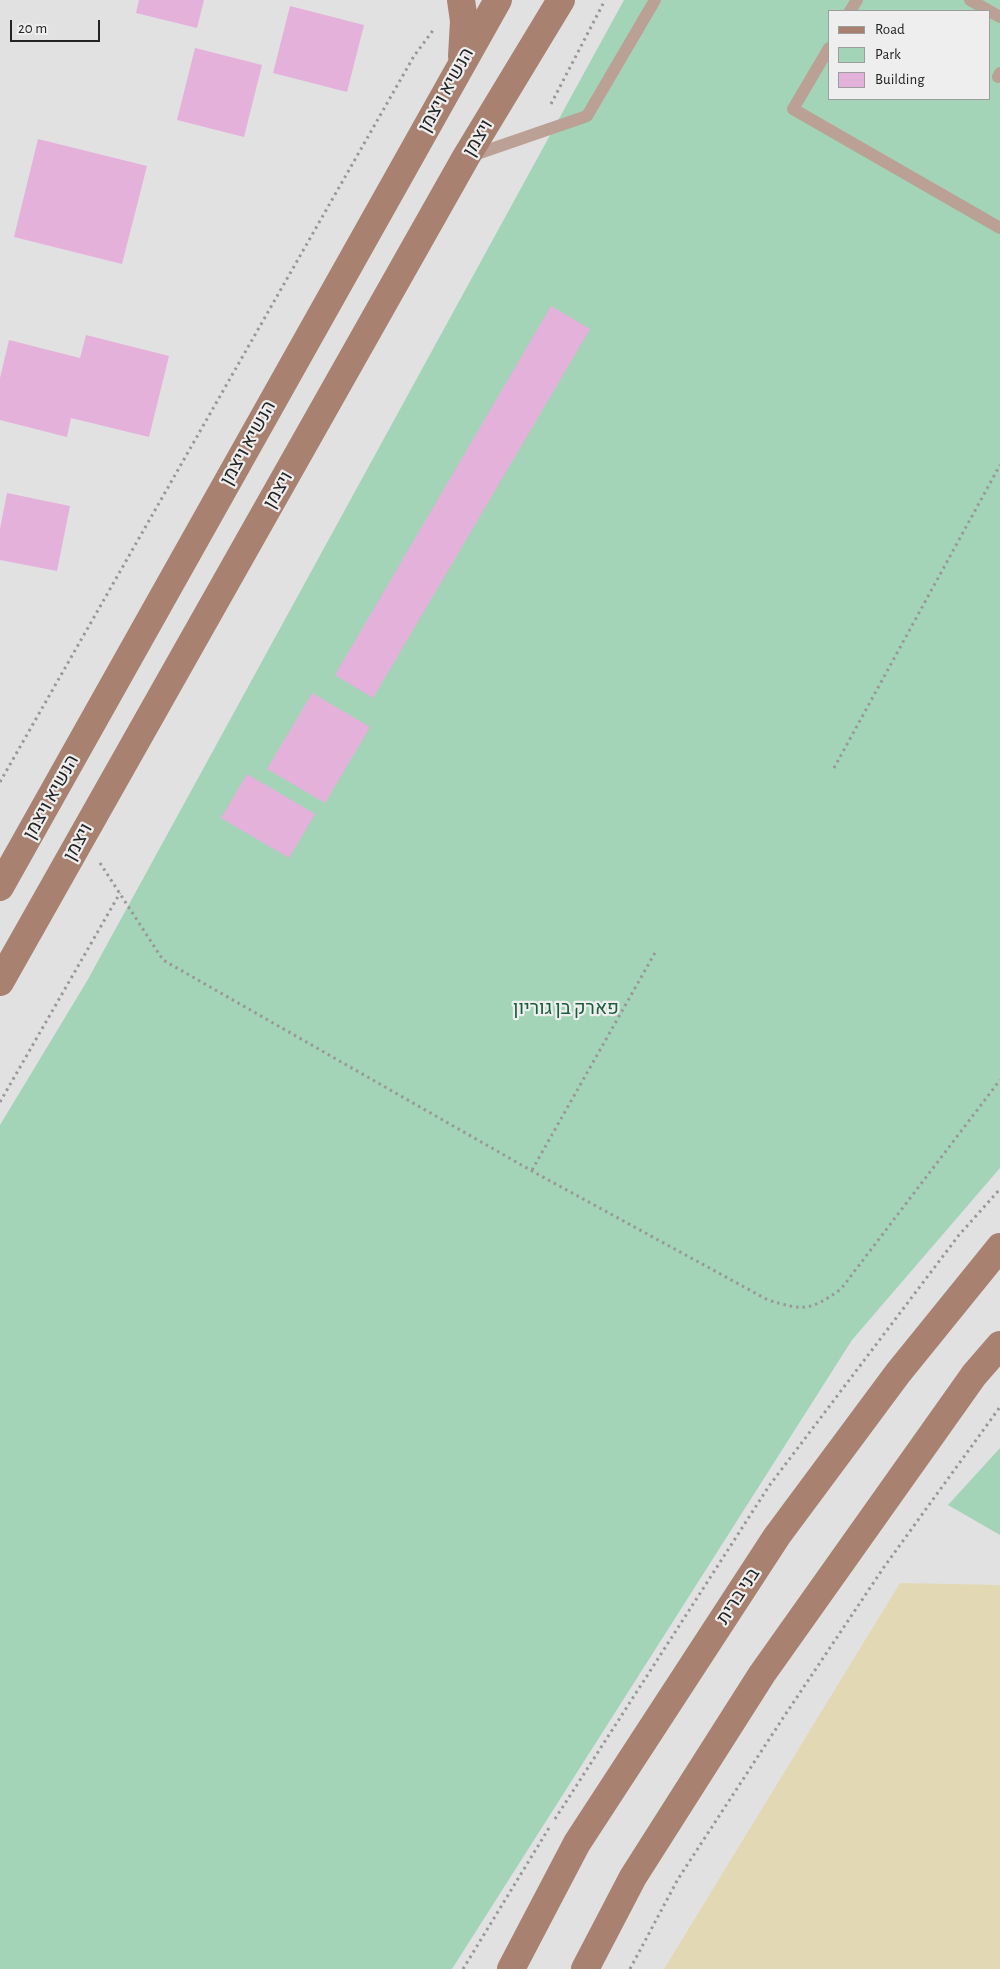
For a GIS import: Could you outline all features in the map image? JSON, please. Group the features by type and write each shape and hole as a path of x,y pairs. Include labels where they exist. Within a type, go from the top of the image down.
{"street":[{"path":"461,0 464,21 461,63"},
{"name":"הנשיא ויצמן","path":"0,887 498,0"},
{"name":"ויצמן","path":"0,982 466,157 561,0"},
{"name":"בני ברית","path":"511,1969 577,1843 777,1536 898,1373 1000,1247"},
{"path":"584,1969 633,1877 762,1674 974,1376 1000,1345"}],"lane":[{"path":"466,157 587,116 655,0"},
{"path":"970,0 988,10"},
{"path":"828,50 793,109 1000,228"}],"path":[{"path":"535,134 605,0"},
{"path":"0,782 414,56 437,24"},
{"path":"834,768 1000,466"},
{"path":"82,835 163,960 532,1171 768,1300 796,1309 820,1304 841,1289 1000,1080"},
{"path":"0,1102 120,893"},
{"path":"532,1171 656,951"},
{"path":"630,1969 678,1879 773,1734 884,1567 1000,1407"}],"green space":[{"name":"פארק בן גוריון","path":"624,0 1000,0 1000,1168 852,1340 452,1969 0,1969 0,1125 87,981"},
{"path":"1000,1448 1000,1535 948,1505"}],"sand":[{"path":"900,1583 1000,1585 1000,1969 664,1969"}],"building":[{"path":"139,0 204,0 197,28 136,13"},
{"path":"290,6 364,25 347,92 273,73"},
{"path":"195,48 262,65 244,137 177,120"},
{"path":"38,139 147,166 122,264 14,237"},
{"path":"551,306 590,329 373,698 335,675"},
{"path":"86,335 169,356 149,437 71,418 67,437 0,420 0,378 9,340 80,358"},
{"path":"7,493 70,506 57,571 0,560 0,529"},
{"path":"312,693 370,727 325,803 267,769"},
{"path":"247,774 315,814 289,858 221,818"}]}
